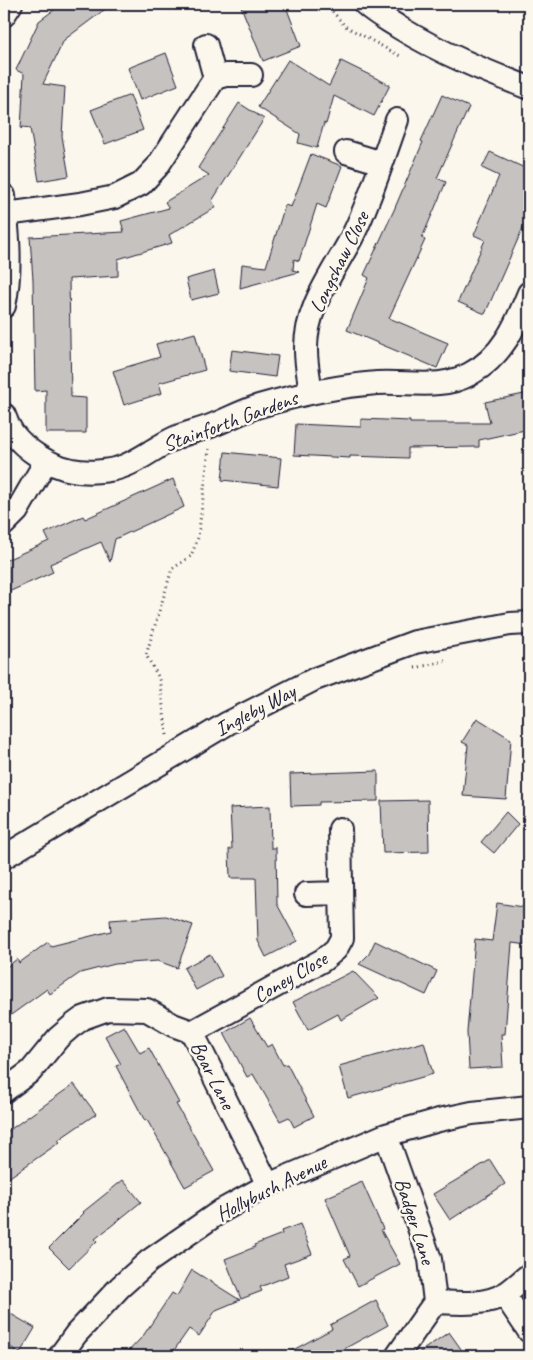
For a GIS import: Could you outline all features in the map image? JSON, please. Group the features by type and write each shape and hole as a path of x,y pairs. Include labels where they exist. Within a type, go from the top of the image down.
{"street":[{"path":"4,15 11,4"},
{"path":"365,4 373,11 424,42 529,88"},
{"path":"206,45 215,78"},
{"path":"4,306 9,244 5,205 80,204 115,197 141,184 157,167 215,78 226,75 251,75"},
{"name":"Longshaw Close","path":"311,392 306,350 314,305 353,235 371,193 397,120"},
{"path":"346,152 382,163"},
{"name":"Stainforth Gardens","path":"4,415 12,432 23,444 46,461 71,470 99,471 124,466 177,437 212,426 257,407 311,392 379,383 424,385 449,382 470,375 487,363 502,346 522,332 529,294"},
{"path":"4,524 17,511 46,461"},
{"name":"Ingleby Way","path":"4,857 228,722 315,678 414,642 529,622"},
{"name":"Coney Close","path":"192,1032 323,960 336,950 342,938 343,922 340,893 340,829"},
{"path":"306,894 340,893"},
{"name":"Boar Lane","path":"4,1091 31,1071 58,1038 83,1018 108,1009 147,1010 192,1032 268,1185"},
{"name":"Hollybush Avenue","path":"60,1356 76,1334 120,1287 148,1261 221,1211 268,1185 386,1135 456,1116 529,1107"},
{"name":"Badger Lane","path":"386,1135 430,1259 435,1302"},
{"path":"396,1356 435,1302 464,1303 489,1301 504,1294 529,1275"},
{"path":"504,1294 529,1331"}],"path":[{"path":"170,757 159,678 146,655 172,569 191,556 198,538 212,426"},
{"path":"407,669 454,659"}],"building":[{"path":"62,4 112,4 64,40 43,84 65,87 62,136 69,176 39,181 30,128 23,127 21,129 24,74 16,70 39,21"},
{"path":"240,4 285,4 301,46 263,61"},
{"path":"166,53 178,85 140,100 128,68"},
{"path":"288,60 329,86 341,61 390,85 374,116 334,96 317,148 298,143 300,134 258,107"},
{"path":"130,95 143,130 105,144 91,110"},
{"path":"442,95 469,107 437,178 446,182 422,238 425,240 389,318 448,343 437,368 347,330 369,278 364,275 394,210 423,142 421,141"},
{"path":"239,103 264,119 212,201 216,207 169,235 172,243 118,259 118,276 69,279 71,397 86,398 86,433 46,433 46,390 35,391 33,280 30,237 124,232 121,221 169,208 165,202 209,175 198,168"},
{"path":"490,152 529,170 529,214 485,314 458,302 485,240 474,235 499,176 482,168"},
{"path":"311,154 342,166 326,208 317,204 299,261 294,259 293,270 299,272 240,288 242,264 266,267 285,205 291,207"},
{"path":"214,271 219,293 191,300 186,279"},
{"path":"195,333 205,370 159,383 162,393 124,405 113,371 160,357 156,344"},
{"path":"232,350 278,356 275,377 229,371"},
{"path":"529,393 529,429 479,440 479,447 408,448 408,458 350,456 350,458 294,455 296,424 361,427 361,419 410,421 410,423 490,423 485,402"},
{"path":"225,452 281,458 278,486 222,480"},
{"path":"173,479 184,507 115,539 110,562 101,542 50,564 53,572 4,594 4,561 49,541 45,533 83,516 85,519"},
{"path":"477,718 511,739 506,799 463,796 468,745 462,742"},
{"path":"378,771 378,801 319,802 319,805 291,806 290,774"},
{"path":"428,800 429,852 383,853 381,801"},
{"path":"270,806 271,848 276,848 277,904 297,941 266,957 258,941 256,878 230,878 229,849 232,849 230,808"},
{"path":"506,812 518,824 494,853 481,842"},
{"path":"497,903 529,908 529,945 512,943 505,1034 501,1034 503,1067 469,1069 467,1032 475,939 492,941"},
{"path":"166,916 193,925 177,968 158,961 115,964 80,973 50,994 47,989 4,1020 4,969 17,959 19,963 48,942 51,946 111,931 110,920"},
{"path":"375,941 437,971 426,995 359,964 369,954"},
{"path":"210,954 222,976 196,990 184,968"},
{"path":"353,971 379,998 341,1020 338,1014 308,1030 293,1002"},
{"path":"250,1018 267,1047 272,1044 283,1065 287,1064 314,1116 294,1127 289,1117 280,1121 253,1074 247,1077 224,1033"},
{"path":"124,1026 140,1053 149,1048 179,1103 176,1104 214,1171 185,1187 147,1120 145,1121 116,1066 121,1064 105,1036"},
{"path":"424,1042 433,1074 348,1098 339,1066"},
{"path":"74,1084 96,1114 4,1181 4,1134"},
{"path":"490,1160 505,1184 450,1220 433,1194"},
{"path":"123,1180 141,1202 95,1239 97,1241 69,1268 49,1248 83,1212"},
{"path":"362,1182 383,1229 381,1230 400,1264 358,1286 344,1259 350,1256 325,1198"},
{"path":"300,1224 312,1254 284,1264 288,1276 260,1287 262,1291 241,1299 225,1259 255,1247 254,1245 282,1234 281,1231"},
{"path":"192,1270 240,1300 216,1310 199,1336 189,1329 170,1356 124,1356 143,1336 172,1293 177,1296"},
{"path":"376,1300 388,1325 331,1356 282,1356 332,1329 330,1325"},
{"path":"4,1310 35,1328 20,1353 4,1343"},
{"path":"449,1332 466,1356 414,1356"}]}
